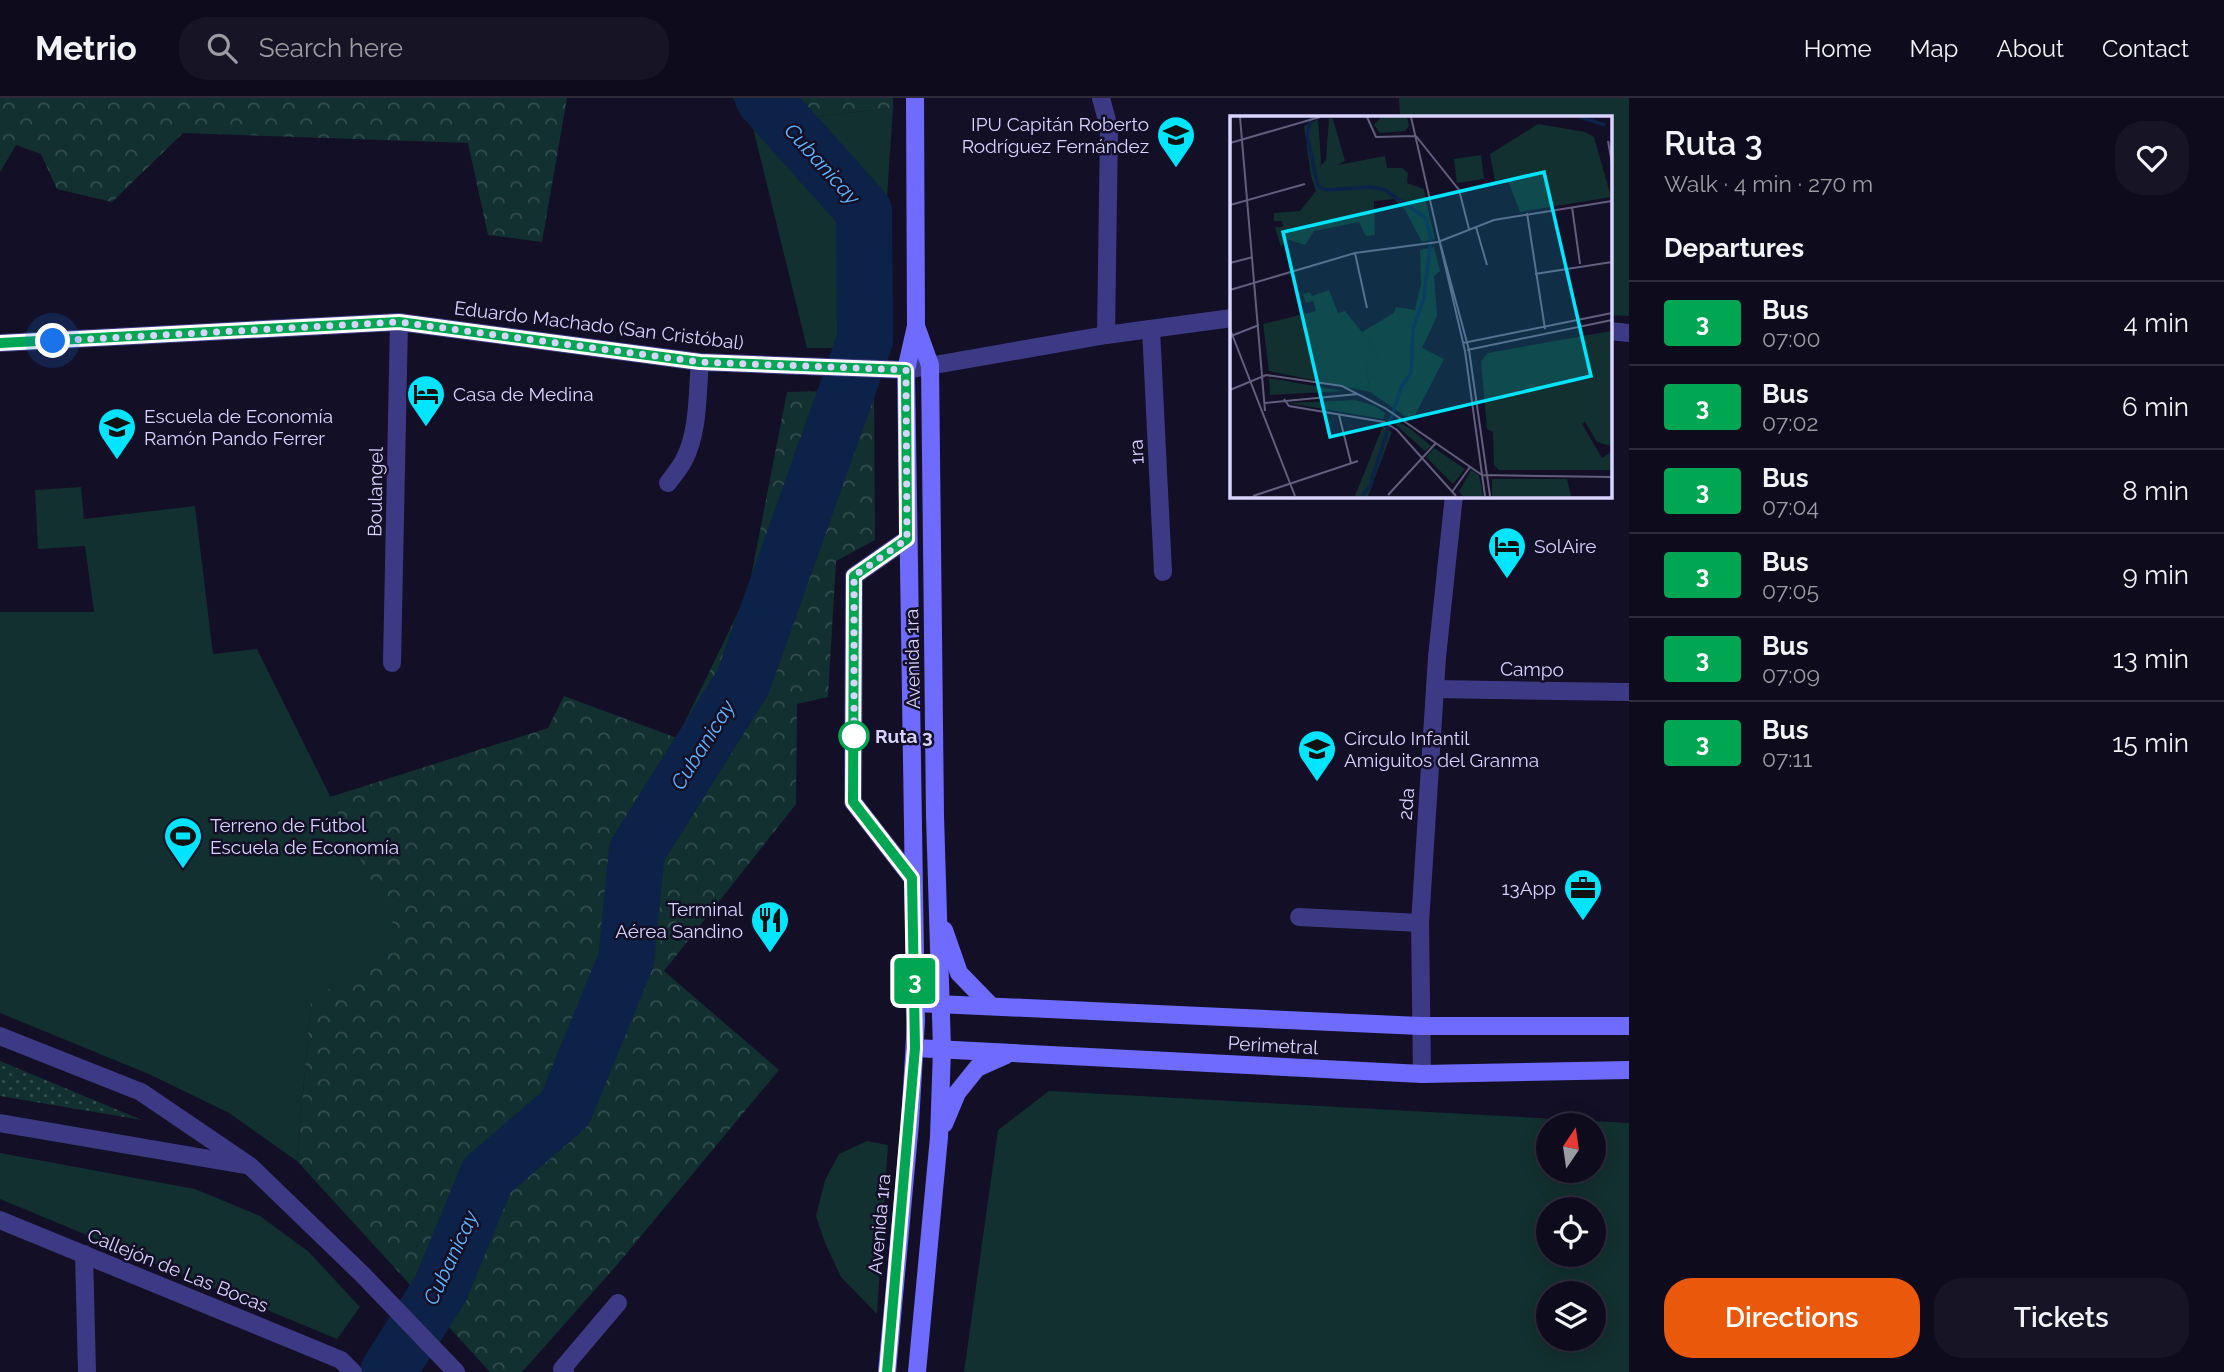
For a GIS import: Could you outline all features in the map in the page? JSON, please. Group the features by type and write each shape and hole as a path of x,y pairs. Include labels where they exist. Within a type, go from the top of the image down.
{"main road":[{"name":"Avenida 1ra","path":"887,1372 915,1048 916,1003 906,370 915,326 915,98"},
{"name":"Avenida 1ra","path":"915,326 930,365 937,909 942,1004 939,1137 918,1372"},
{"path":"937,909 958,972 990,1006"},
{"name":"Perimetral","path":"916,1003 1420,1027 1629,1026"},
{"name":"Perimetral","path":"915,1048 1422,1074 1629,1070"},
{"path":"939,1137 957,1093 977,1068 1012,1053"}],"street":[{"path":"1101,98 1109,128 1106,335"},
{"name":"Eduardo Machado (San Cristóbal)","path":"0,343 399,322 700,362 906,370 1106,335 1230,318"},
{"name":"Boulangel","path":"392,663 399,322"},
{"name":"1ra","path":"1151,329 1163,572"},
{"path":"668,483 684,461 691,444 700,362"},
{"name":"2da","path":"1422,1074 1420,923 1435,689 1454,497"},
{"path":"907,539 854,576 853,802 912,878"},
{"name":"Campo","path":"1435,689 1629,692"},
{"path":"1299,917 1420,923"},
{"path":"0,1036 141,1092 250,1166 363,1275 456,1372"},
{"path":"0,1123 250,1166"},
{"name":"Callejón de Las Bocas","path":"0,1220 347,1366"},
{"path":"84,1254 87,1372"},
{"path":"565,1372 562,1369 618,1303"}],"green space":[{"path":"0,98 567,98 542,242 488,235 468,143 183,133 112,202 57,189 41,154 16,145 0,172"},
{"path":"733,98 764,98 754,131"},
{"path":"764,98 806,98 808,117 893,108 887,197 890,348 807,348 754,132"},
{"path":"806,98 893,98 893,108 808,117"},
{"path":"1399,98 1629,98 1629,316 1612,315 1612,116 1400,116"},
{"path":"874,390 875,540 836,561 828,697 797,704 796,804 664,971 779,1070 616,1266 522,1372 490,1372 297,1161 311,1001 402,942 330,797 548,728 564,696 677,738 748,592 787,392"},
{"name":"Terreno de Fútbol Escuela de Economía","path":"81,487 84,519 195,506 213,654 257,649 403,943 311,1002 297,1161 229,1113 151,1075 0,1013 0,612 94,612 85,546 38,549 35,490"},
{"path":"0,1061 142,1120 0,1096"},
{"path":"1049,1091 1536,1118 1536,1183 1606,1183 1606,1122 1629,1123 1629,1372 964,1372 998,1130"},
{"path":"867,1141 888,1145 877,1314 841,1277 816,1216 825,1180 839,1154"},
{"path":"0,1153 195,1189 260,1216 309,1252 360,1307 337,1339 0,1199"}],"waterway":[{"name":"Cubanicay","path":"388,1372 441,1288 487,1176 565,1109 626,960 637,851 743,682 865,340 864,211 763,98"}],"bus line":[{"name":"3","path":"0,343 399,322 700,362 906,370 907,539 854,576 853,802 912,878 915,1048 887,1372"}],"place":[{"name":"IPU Capitán Roberto Rodríguez Fernández","path":"1176,169"},
{"name":"Casa de Medina","path":"426,428"},
{"name":"Escuela de Economía Ramón Pando Ferrer","path":"117,461"},
{"name":"SolAire","path":"1507,580"},
{"name":"Ruta 3","path":"854,736"},
{"name":"Círculo Infantil Amiguitos del Granma","path":"1317,783"},
{"name":"Terreno de Fútbol Escuela de Economía","path":"183,870"},
{"name":"13App","path":"1583,922"},
{"name":"Terminal Aérea Sandino","path":"770,954"}],"route":[{"path":"53,341 399,322 700,362 906,370 907,539 854,576 854,736"}]}
